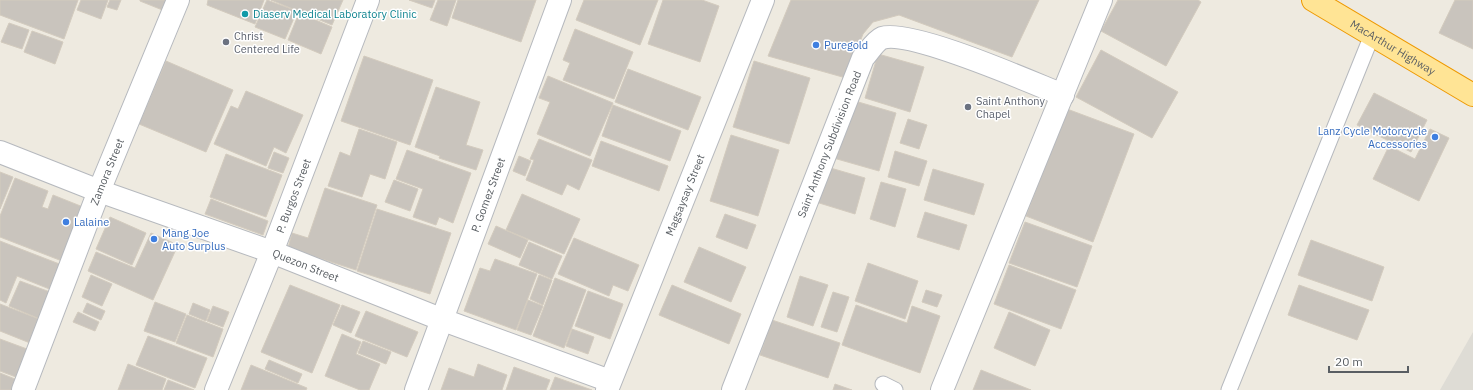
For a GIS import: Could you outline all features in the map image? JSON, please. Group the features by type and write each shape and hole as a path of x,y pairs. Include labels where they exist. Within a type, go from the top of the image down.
{"highway":[{"name":"MacArthur Highway","path":"1313,0 1473,95"}],"street":[{"name":"Zamora Street","path":"24,390 99,191 178,0"},
{"name":"P. Burgos Street","path":"216,390 272,252 368,0"},
{"name":"P. Gomez Street","path":"416,390 560,0"},
{"name":"Magsaysay Street","path":"608,386 763,0"},
{"path":"942,390 1101,0"},
{"name":"Saint Anthony Subdivision Road","path":"733,390 863,58 880,39 895,36 944,49 1063,96"},
{"name":"Quezon Street","path":"0,152 99,191 272,252 608,386"}],"lane":[{"path":"1229,390 1372,35"}],"shaded area":[{"path":"1473,332 1473,390 1440,390"}],"building":[{"path":"0,0 78,0 64,39 0,15"},
{"path":"81,0 108,0 101,19 77,10"},
{"path":"110,0 121,0 117,10 107,7"},
{"path":"140,0 169,0 165,11"},
{"name":"Diaserv Medical Laboratory Clinic","path":"208,0 264,0 255,24 207,5"},
{"path":"267,0 297,11 285,39 255,27"},
{"path":"271,0 343,0 332,25"},
{"path":"409,0 435,0 432,8"},
{"path":"438,0 456,0 447,26 430,20"},
{"path":"458,0 536,0 521,42 452,18"},
{"path":"584,0 658,0 640,45 576,20"},
{"path":"663,0 702,0 719,6 700,62 648,44"},
{"name":"Puregold","path":"791,0 1039,0 1012,57 899,15 873,22 863,34 846,78 768,56"},
{"path":"1118,0 1198,0 1201,2 1166,66 1101,31"},
{"path":"1455,0 1473,0 1473,49 1439,33"},
{"path":"299,13 332,27 321,54 288,40"},
{"path":"9,23 29,30 22,49 1,42"},
{"path":"575,29 633,52 614,99 563,80 570,63 563,60"},
{"path":"32,31 63,42 55,64 24,52"},
{"path":"1101,50 1178,92 1152,138 1076,97"},
{"path":"878,54 924,67 910,112 865,98"},
{"path":"364,56 433,80 410,145 341,121"},
{"path":"166,61 233,90 206,152 139,124"},
{"path":"754,61 810,78 789,144 733,127"},
{"path":"628,69 701,97 688,130 615,102"},
{"path":"548,76 613,103 590,156 537,134 550,102 539,98"},
{"path":"436,87 480,102 466,145 483,150 476,170 439,158 440,156 415,147"},
{"path":"246,91 303,115 286,153 274,147 266,166 214,144 231,106 238,109"},
{"path":"1374,93 1427,120 1411,152 1357,125"},
{"path":"848,99 896,113 879,171 830,157"},
{"path":"613,105 681,131 670,161 602,136"},
{"path":"1067,109 1134,134 1093,242 1026,216"},
{"path":"908,119 927,125 919,149 900,143"},
{"path":"359,129 397,142 385,179 370,174 362,197 328,186 340,152 350,156"},
{"path":"1430,129 1449,138 1419,201 1373,179 1389,146 1415,159"},
{"path":"731,135 779,150 758,216 710,201"},
{"path":"539,139 592,160 579,190 567,184 562,195 526,180 534,160 530,159"},
{"path":"601,141 668,166 659,191 592,166"},
{"path":"407,150 471,173 453,223 439,217 436,225 413,217 423,189 396,179"},
{"path":"895,151 927,161 919,186 888,177"},
{"path":"274,152 289,158 283,173 268,168"},
{"path":"226,154 282,175 266,217 210,197"},
{"path":"519,156 531,161 525,176 513,171"},
{"path":"827,167 865,178 855,214 816,202"},
{"path":"933,169 984,184 974,215 924,200"},
{"path":"0,172 13,177 0,209"},
{"path":"15,178 48,191 42,207 48,209 53,195 83,207 62,261 0,237 0,216"},
{"path":"394,180 418,189 410,211 385,202"},
{"path":"881,182 906,189 895,227 870,219"},
{"path":"325,188 377,205 356,270 288,248 292,233 308,238"},
{"path":"522,194 580,219 564,254 506,230"},
{"path":"211,199 268,221 263,235 205,214"},
{"path":"377,209 451,233 430,294 357,271"},
{"path":"925,212 967,225 959,250 917,237"},
{"path":"725,214 756,225 747,249 716,237"},
{"path":"110,217 146,233 132,265 96,249"},
{"path":"1025,222 1092,246 1077,287 1009,263"},
{"path":"496,226 528,240 520,258 488,244"},
{"path":"151,233 178,245 153,300 88,271 96,252 135,268"},
{"path":"574,238 639,265 628,291 613,285 609,296 558,274"},
{"path":"1311,240 1384,267 1372,301 1298,275"},
{"path":"0,241 62,265 52,290 17,276 6,303 0,300"},
{"path":"529,242 562,256 552,279 519,265"},
{"path":"699,247 746,267 731,302 684,282"},
{"path":"495,259 537,274 516,330 464,311 480,268 490,271"},
{"path":"868,263 918,281 905,319 855,301"},
{"path":"1009,265 1076,290 1061,329 994,304"},
{"path":"91,275 112,284 102,306 82,297"},
{"path":"539,275 552,280 543,305 530,299"},
{"path":"800,276 828,285 813,326 787,317"},
{"path":"555,278 586,290 564,348 533,336"},
{"path":"20,281 50,292 40,319 9,306"},
{"path":"290,285 340,305 312,373 261,352"},
{"path":"672,285 741,314 729,344 659,315"},
{"path":"1299,285 1369,310 1357,340 1288,315"},
{"path":"926,290 942,295 937,307 922,302"},
{"path":"588,291 623,304 610,339 575,326"},
{"path":"833,292 849,297 837,332 821,327"},
{"path":"528,300 543,306 531,335 517,330"},
{"path":"155,302 186,314 175,342 144,331"},
{"path":"87,303 105,311 101,320 83,312"},
{"path":"193,303 210,310 206,321 189,314"},
{"path":"0,304 39,319 30,343 0,331"},
{"path":"342,305 360,312 351,333 333,325"},
{"path":"856,305 907,323 912,306 940,316 920,373 842,345"},
{"path":"213,306 229,312 223,327 207,321"},
{"path":"366,311 418,332 407,357 355,336"},
{"path":"78,312 99,322 95,331 73,322"},
{"path":"1009,312 1050,330 1035,366 994,348"},
{"path":"187,315 223,329 213,357 176,343"},
{"path":"772,320 840,343 828,378 760,355"},
{"path":"572,329 594,337 588,354 566,346"},
{"path":"342,334 361,342 356,354 380,364 369,390 360,390 325,376"},
{"path":"148,336 207,358 195,388 136,365"},
{"path":"0,339 27,349 16,377 0,371"},
{"path":"363,341 391,352 386,364 358,353"},
{"path":"269,360 302,374 298,383 265,369"},
{"path":"128,364 166,379 162,390 118,390"},
{"path":"478,364 507,375 502,390 441,390 449,368 474,377"},
{"path":"251,365 307,388 306,390 241,390"},
{"path":"514,367 550,380 546,390 506,390"},
{"path":"981,370 1031,390 973,390"},
{"path":"0,373 15,379 11,390 0,390"},
{"path":"555,377 592,390 550,390"},
{"path":"168,380 194,390 164,390"},
{"path":"835,384 852,390 833,390"}],"place":[{"name":"Diaserv Medical Laboratory Clinic","path":"245,14"},
{"name":"Christ Centered Life","path":"226,42"},
{"name":"Puregold","path":"816,45"},
{"name":"Saint Anthony Chapel","path":"968,107"},
{"name":"Lanz Cycle Motorcycle Accessories","path":"1435,137"},
{"name":"Lalaine","path":"66,222"},
{"name":"Mang Joe Auto Surplus","path":"154,239"}]}
